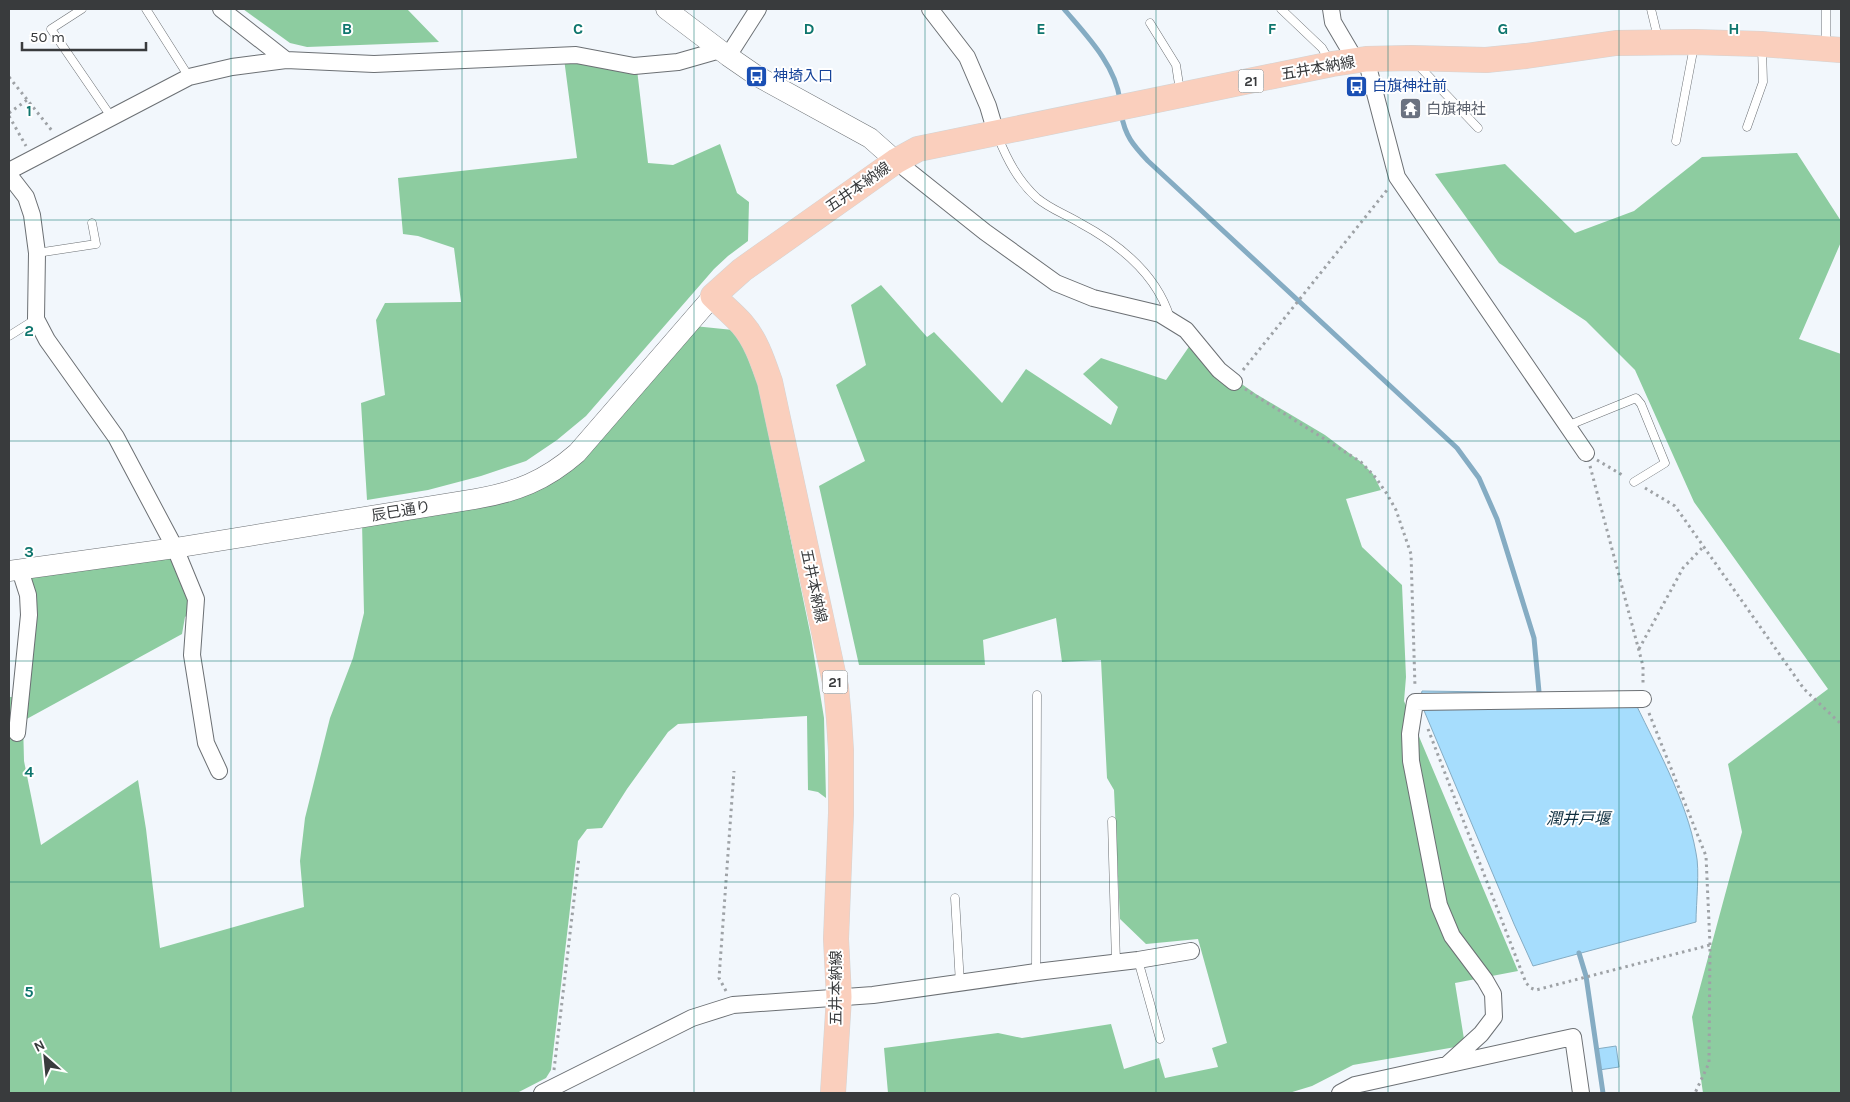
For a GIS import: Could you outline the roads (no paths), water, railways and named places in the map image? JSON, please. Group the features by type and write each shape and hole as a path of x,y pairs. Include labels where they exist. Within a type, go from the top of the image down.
{"main road":[{"name":"五井本納線","path":"833,1093 838,997 836,939 841,751 836,687 770,382 763,362 746,330 713,296 742,270 896,161 918,149 1351,61 1411,58 1486,60 1616,43 1659,42 1762,44 1834,50"}],"street":[{"path":"221,9 286,60"},
{"path":"666,9 757,76 870,138 985,232 1056,283 1093,298 1160,314 1171,320 1186,330 1219,370 1234,382"},
{"path":"9,171 61,142 112,118 189,77 232,67 286,60 374,64 576,55 634,66 678,62 724,53 758,9"},
{"path":"930,9 967,56 988,106 996,133"},
{"path":"1331,9 1333,22 1351,61 1397,177 1586,453"},
{"path":"9,175 26,197 30,207 37,253 36,319 47,340 116,438 175,548 196,599 192,655 206,743 219,772"},
{"name":"辰巳通り","path":"14,571 175,548 500,495 524,487 543,479 577,454 713,296"},
{"path":"14,571 28,595 29,615 17,733"},
{"path":"1448,1064 1481,1034 1494,1017 1493,994 1485,980 1452,936 1439,905 1411,761 1410,734 1415,702 1643,699"},
{"path":"547,1091 692,1018 733,1005 873,995 1138,960 1191,951"},
{"path":"1340,1093 1355,1085 1573,1037 1581,1093"}],"lane":[{"path":"82,9 51,29 112,118"},
{"path":"146,9 189,77"},
{"path":"1281,9 1322,48 1351,61"},
{"path":"1651,9 1659,42"},
{"path":"1826,9 1834,50"},
{"path":"1150,23 1176,65 1181,95"},
{"path":"1676,140 1694,42"},
{"path":"1748,127 1763,82 1762,44"},
{"path":"1411,58 1478,128"},
{"path":"996,133 1012,168 1036,197 1051,209 1080,222 1113,242 1141,268 1165,301 1171,320"},
{"path":"37,253 96,244 92,223"},
{"path":"9,336 36,319"},
{"path":"1568,426 1636,398 1641,404 1665,463 1634,482"},
{"path":"1036,972 1037,695"},
{"path":"1112,821 1116,963"},
{"path":"955,898 960,984"},
{"path":"1138,960 1160,1039"}],"water":[{"name":"潤井戸堰","path":"1422,691 1631,694 1678,792 1692,833 1698,868 1696,922 1533,966 1420,701"},
{"path":"1616,1046 1619,1067 1599,1070 1596,1049"}],"waterway":[{"path":"1064,9 1106,62 1117,87 1120,100"},
{"path":"1121,113 1130,140 1148,161 1457,448 1479,478 1497,519 1534,638 1539,692"},
{"path":"1579,953 1586,976 1603,1093"}],"place":[{"name":"神埼入口","path":"757,76"},
{"name":"白旗神社前","path":"1356,86"},
{"name":"白旗神社","path":"1410,109"}]}
